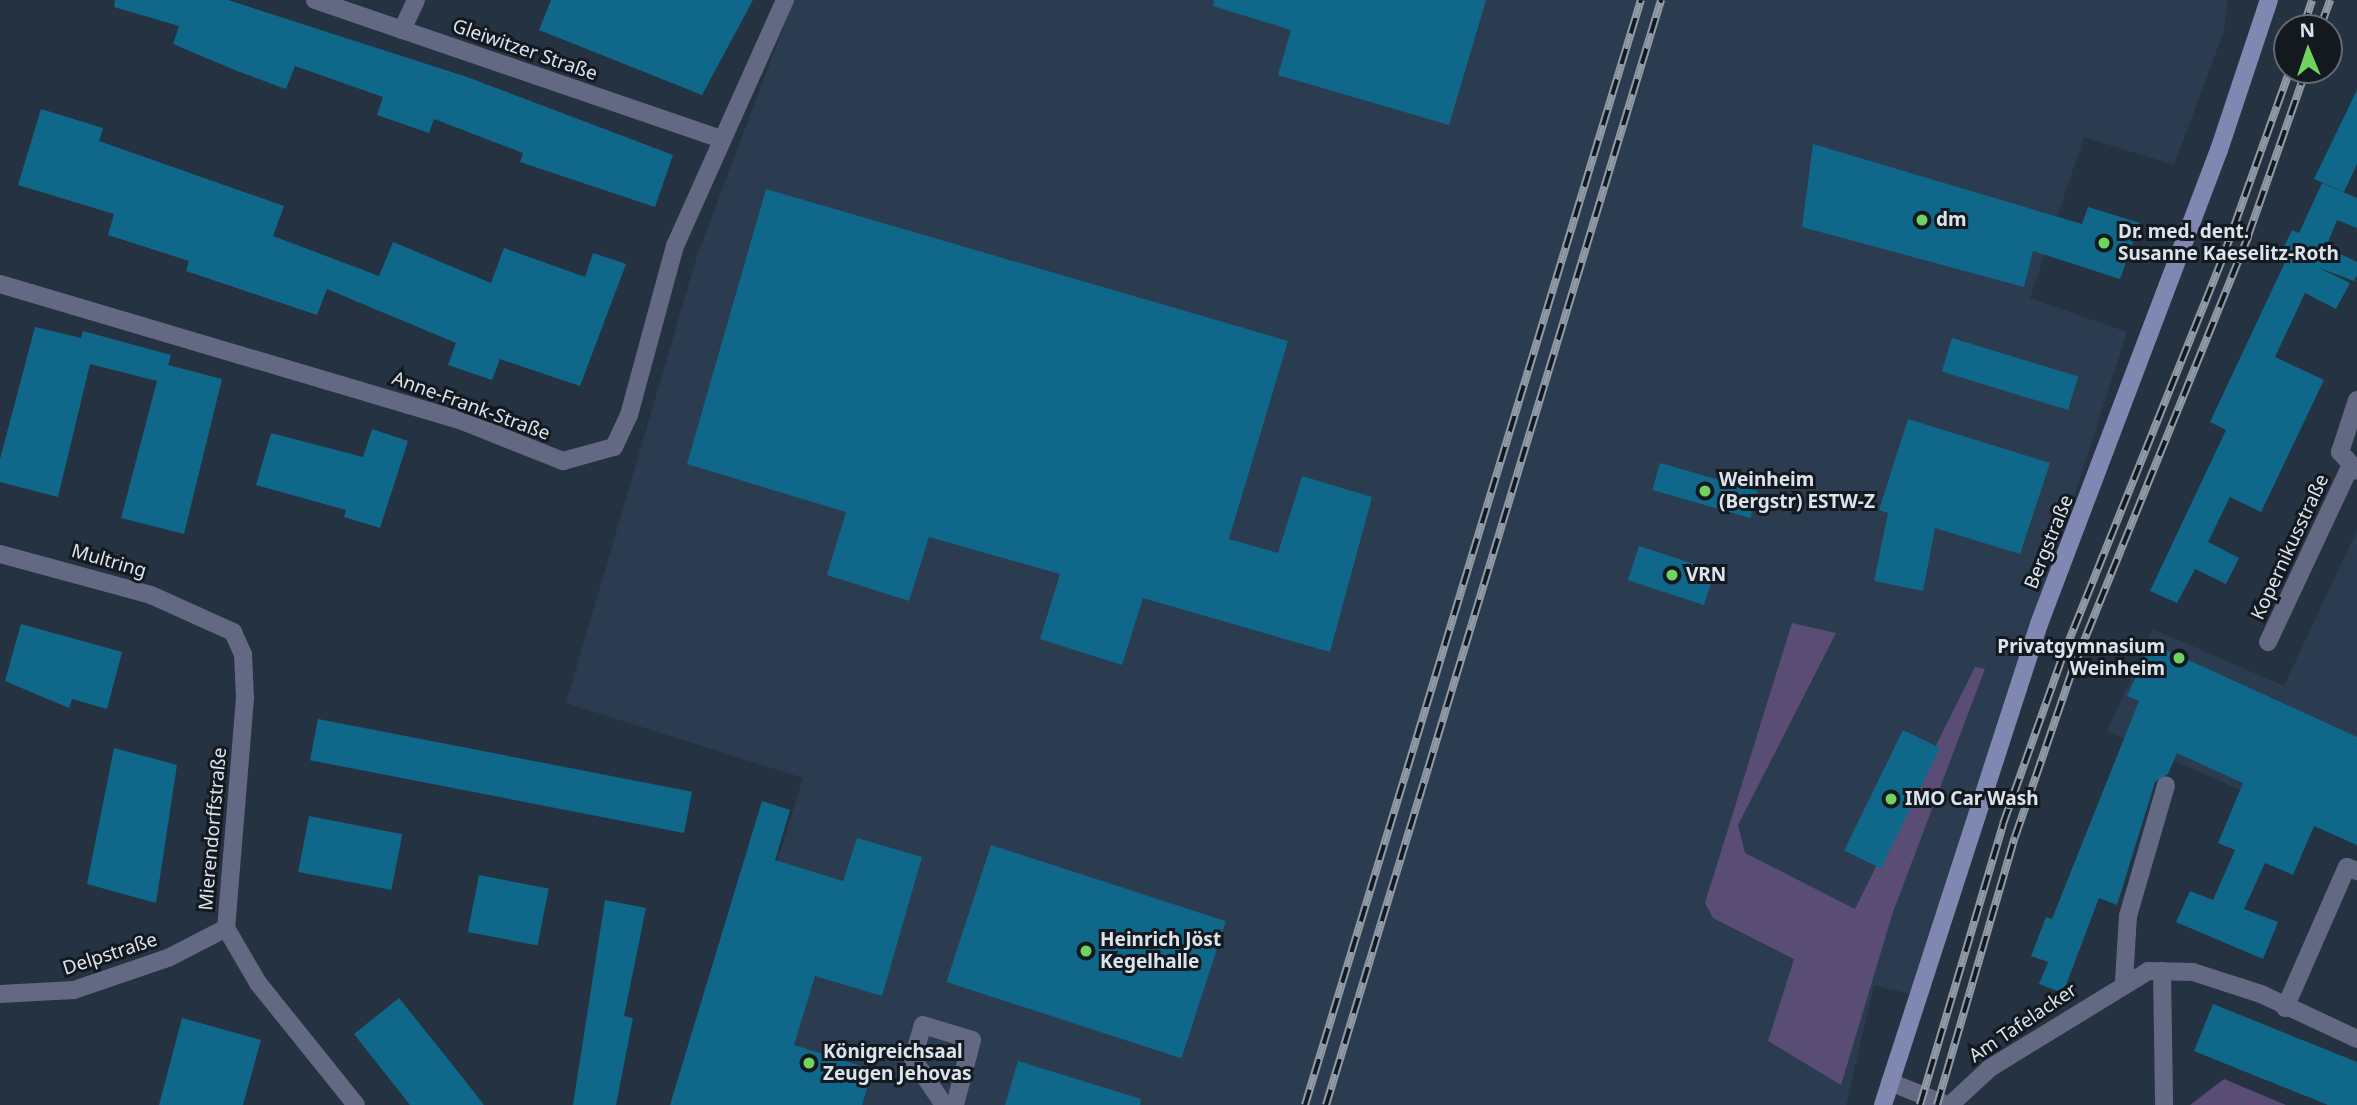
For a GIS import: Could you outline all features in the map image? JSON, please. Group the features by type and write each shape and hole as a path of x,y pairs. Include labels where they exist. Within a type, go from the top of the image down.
{"main road":[{"name":"Bergstraße","path":"1883,1105 2039,624 2219,150 2269,0"}],"street":[{"name":"Gleiwitzer Straße","path":"315,0 722,139"},
{"path":"402,30 416,0"},
{"path":"722,139 785,0"},
{"name":"Anne-Frank-Straße","path":"0,284 462,421 563,461 614,447 629,415 675,246 722,139"},
{"name":"Kopernikusstraße","path":"2268,642 2353,470 2340,452 2355,410"},
{"name":"Multring","path":"0,554 205,615"},
{"name":"Mierendorffstraße","path":"205,615 233,632 243,654 244,723 226,928 258,983 356,1105"},
{"path":"2124,981 2128,916 2166,785"},
{"path":"2285,1009 2347,867 2357,871"},
{"name":"Delpstraße","path":"0,994 74,990 168,958 226,928"},
{"path":"2162,971 2164,1105"},
{"name":"Am Tafelacker","path":"1948,1105 1990,1068 2124,981 2162,971 2204,976 2357,1039"},
{"path":"944,1105 914,1059 923,1025 972,1041 955,1105"},
{"path":"1890,1082 1948,1105"}],"shaded area":[{"path":"794,0 2228,0 2224,31 2174,165 2084,137 2030,298 2127,332 1914,995 1874,985 1846,1105 702,1105 803,778 566,703 698,253"},
{"name":"Privatgymnasium Weinheim","path":"2357,530 2357,842 2107,731 2153,629 2284,686"},
{"path":"1792,623 1836,633 1738,825 1745,853 1855,909 1975,667 1985,669 1893,912 1841,1085 1768,1041 1794,959 1713,918 1705,903"},
{"path":"2224,1079 2286,1105 2190,1105"}],"building":[{"path":"115,0 228,0 467,77 673,155 655,207 520,162 523,153 434,119 429,133 377,115 383,97 295,66 286,89 237,71 173,44 179,26 114,7"},
{"path":"551,0 753,0 702,95 539,30"},
{"path":"1214,0 1486,0 1449,125 1278,75 1291,30 1213,6"},
{"path":"2357,90 2357,164 2344,192 2314,179"},
{"path":"41,109 103,128 99,141 284,206 273,236 379,276 393,242 491,283 504,248 585,277 593,253 626,264 580,386 500,359 492,380 448,365 456,343 327,289 317,315 186,271 189,261 108,235 114,214 18,185"},
{"name":"dm","path":"1813,144 2082,224 2088,207 2140,223 2120,279 2033,251 2024,287 1802,227"},
{"path":"2322,183 2357,198 2357,228 2337,220 2326,247 2357,262 2357,275 2354,281 2317,267 2350,283 2336,309 2305,293 2275,357 2324,380 2261,512 2230,497 2208,542 2239,558 2226,584 2195,569 2177,603 2150,591 2226,430 2210,422 2288,256 2281,253 2292,230 2299,233"},
{"path":"766,189 1288,341 1229,539 1278,553 1302,476 1372,497 1330,652 1143,598 1122,665 1040,639 1060,574 929,537 909,601 827,575 846,512 687,464"},
{"path":"35,327 81,338 83,331 171,355 168,365 222,379 184,534 121,518 157,381 90,364 58,497 0,482 0,459"},
{"path":"1952,338 2078,377 2068,410 1942,371"},
{"path":"1908,419 2050,463 2020,554 1935,528 1923,591 1874,581 1888,513 1879,510"},
{"path":"372,429 408,441 380,528 344,517 346,510 256,485 271,433 363,457"},
{"name":"Weinheim (Bergstr) ESTW-Z","path":"1660,463 1758,491 1750,518 1652,490"},
{"name":"VRN","path":"1639,546 1715,571 1704,605 1628,580"},
{"path":"21,624 122,652 107,709 72,699 69,708 5,681"},
{"path":"2151,643 2357,737 2357,845 2314,826 2293,875 2265,863 2244,909 2278,922 2263,959 2176,922 2190,891 2213,900 2235,850 2218,843 2243,783 2177,753 2168,774 2155,782 2117,905 2099,898 2063,993 2039,984 2048,962 2031,956 2046,917 2052,919 2139,701 2127,696"},
{"path":"318,719 692,792 684,833 310,760"},
{"name":"IMO Car Wash","path":"1903,730 1940,748 1881,868 1844,850"},
{"path":"114,748 177,765 156,903 87,884"},
{"path":"762,801 790,810 775,860 843,881 857,838 922,857 882,996 815,976 794,1045 873,1070 862,1105 670,1105"},
{"path":"309,816 402,834 391,890 298,872"},
{"name":"Heinrich Jöst Kegelhalle","path":"991,845 1226,921 1181,1058 947,982"},
{"path":"479,875 549,889 538,945 468,932"},
{"path":"605,900 646,908 624,1016 633,1018 616,1105 573,1105"},
{"path":"399,998 484,1105 410,1105 354,1034"},
{"path":"2213,1004 2357,1062 2357,1105 2328,1105 2194,1051"},
{"path":"182,1018 261,1040 243,1105 159,1105"},
{"path":"1018,1061 1141,1099 1140,1105 1005,1105"}],"railway":[{"path":"1305,1105 1641,0"},
{"path":"1326,1105 1661,0"},
{"path":"2308,14 2312,0"},
{"path":"2325,14 2330,0"},
{"path":"1920,1105 2003,824 2062,658 2223,257 2285,84"},
{"path":"1937,1105 2015,837 2075,663 2248,236 2301,84"}],"place":[{"name":"dm","path":"1922,220"},
{"name":"Dr. med. dent. Susanne Kaeselitz-Roth","path":"2104,243"},
{"name":"Weinheim (Bergstr) ESTW-Z","path":"1705,491"},
{"name":"VRN","path":"1672,575"},
{"name":"Privatgymnasium Weinheim","path":"2179,658"},
{"name":"IMO Car Wash","path":"1891,799"},
{"name":"Heinrich Jöst Kegelhalle","path":"1086,951"},
{"name":"Königreichsaal Zeugen Jehovas","path":"809,1063"}]}
